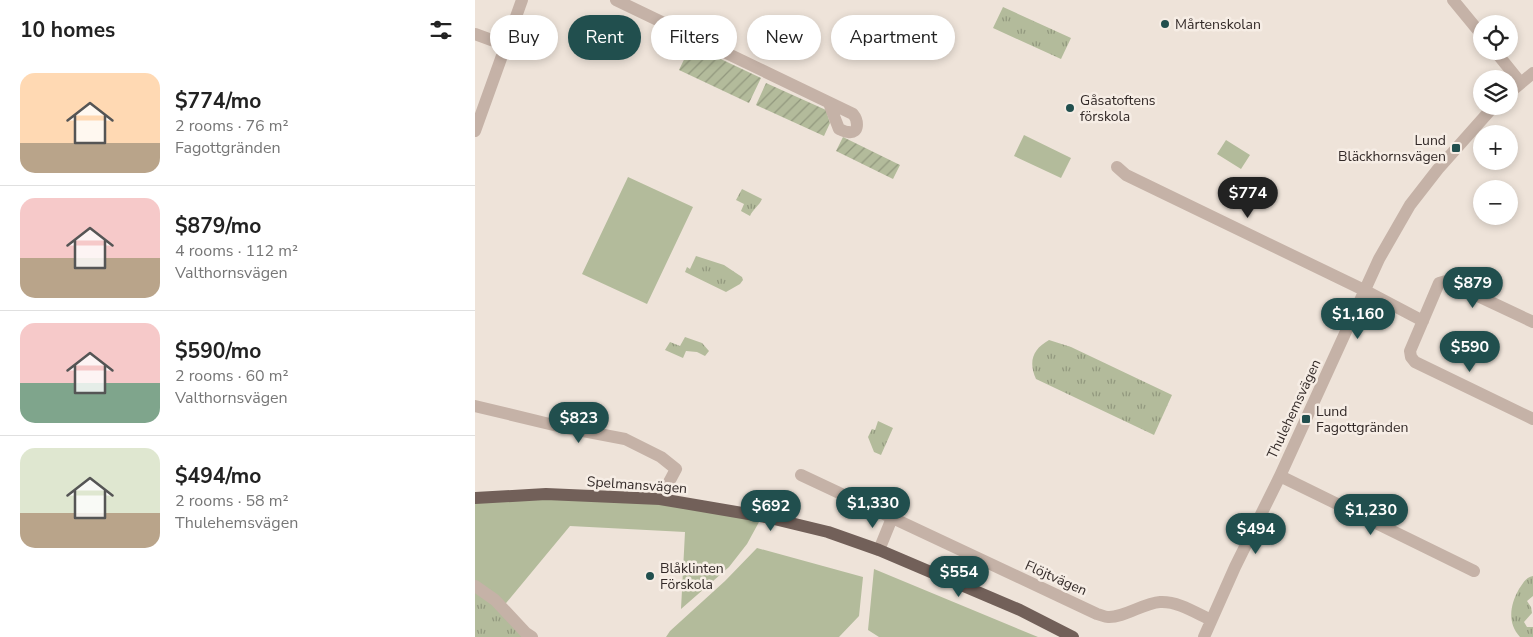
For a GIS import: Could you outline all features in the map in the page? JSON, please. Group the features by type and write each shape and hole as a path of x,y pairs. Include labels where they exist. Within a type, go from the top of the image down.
{"main road":[{"name":"Spelmansvägen","path":"475,498 546,494 660,499 766,516 828,532 879,550 1020,610 1073,637"}],"street":[{"path":"516,15 522,0"},
{"path":"616,0 829,103"},
{"path":"1453,0 1473,24"},
{"path":"475,34 490,40"},
{"path":"475,131 500,60"},
{"path":"1502,60 1520,82 1533,73"},
{"name":"Thulehemsvägen","path":"1204,637 1235,567 1280,476 1366,291 1379,259 1410,205 1438,169 1486,115"},
{"path":"1117,167 1126,175 1366,291 1423,321"},
{"path":"1533,322 1446,281 1439,283 1410,351 1413,360 1533,419"},
{"path":"475,406 562,427 625,438 661,457 676,469 660,499"},
{"name":"Flöjtvägen","path":"801,475 1097,614 1109,618 1147,605 1166,602 1187,608 1211,620"},
{"path":"1280,476 1474,571"},
{"path":"879,550 892,518"},
{"path":"475,586 495,600 533,637"}],"green space":[{"path":"1003,7 1071,38 1061,59 993,28"},
{"path":"684,60 723,60 761,78 749,103 679,70"},
{"path":"766,83 826,110 830,123 824,136 756,105"},
{"path":"1024,135 1071,158 1061,178 1014,156"},
{"path":"843,137 900,165 893,179 836,151"},
{"path":"1226,140 1250,155 1241,169 1217,154"},
{"path":"628,177 693,207 647,304 582,274"},
{"path":"742,189 762,199 750,216 741,211 744,204 736,200"},
{"path":"696,256 724,265 742,277 743,280 740,284 726,292 685,272 687,267 690,269"},
{"path":"685,337 702,343 709,351 705,356 697,352 686,351 683,358 665,350 670,342 680,346"},
{"path":"1049,340 1071,347 1172,395 1154,435 1036,379 1032,367 1033,356 1039,347"},
{"path":"878,421 893,428 881,455 874,452 868,437 872,429 875,430"},
{"path":"660,499 759,522 747,544 729,567 681,609 685,532 570,526 502,608 475,588 475,500"},
{"path":"757,548 863,577 859,616 839,637 666,637 670,631 725,581"},
{"path":"874,569 1038,637 879,637 868,630"},
{"path":"1533,576 1533,596 1527,601 1532,613 1524,622 1527,627 1533,627 1533,637 1520,637 1513,626 1512,608 1516,595 1522,585"},
{"path":"475,586 532,637 475,637"}],"place":[{"name":"Mårtenskolan","path":"1165,24"},
{"name":"Gåsatoftens förskola","path":"1070,108"},
{"name":"Lund Bläckhornsvägen","path":"1456,148"},
{"name":"Lund Fagottgränden","path":"1306,419"},
{"name":"Blåklinten Förskola","path":"650,576"}]}
